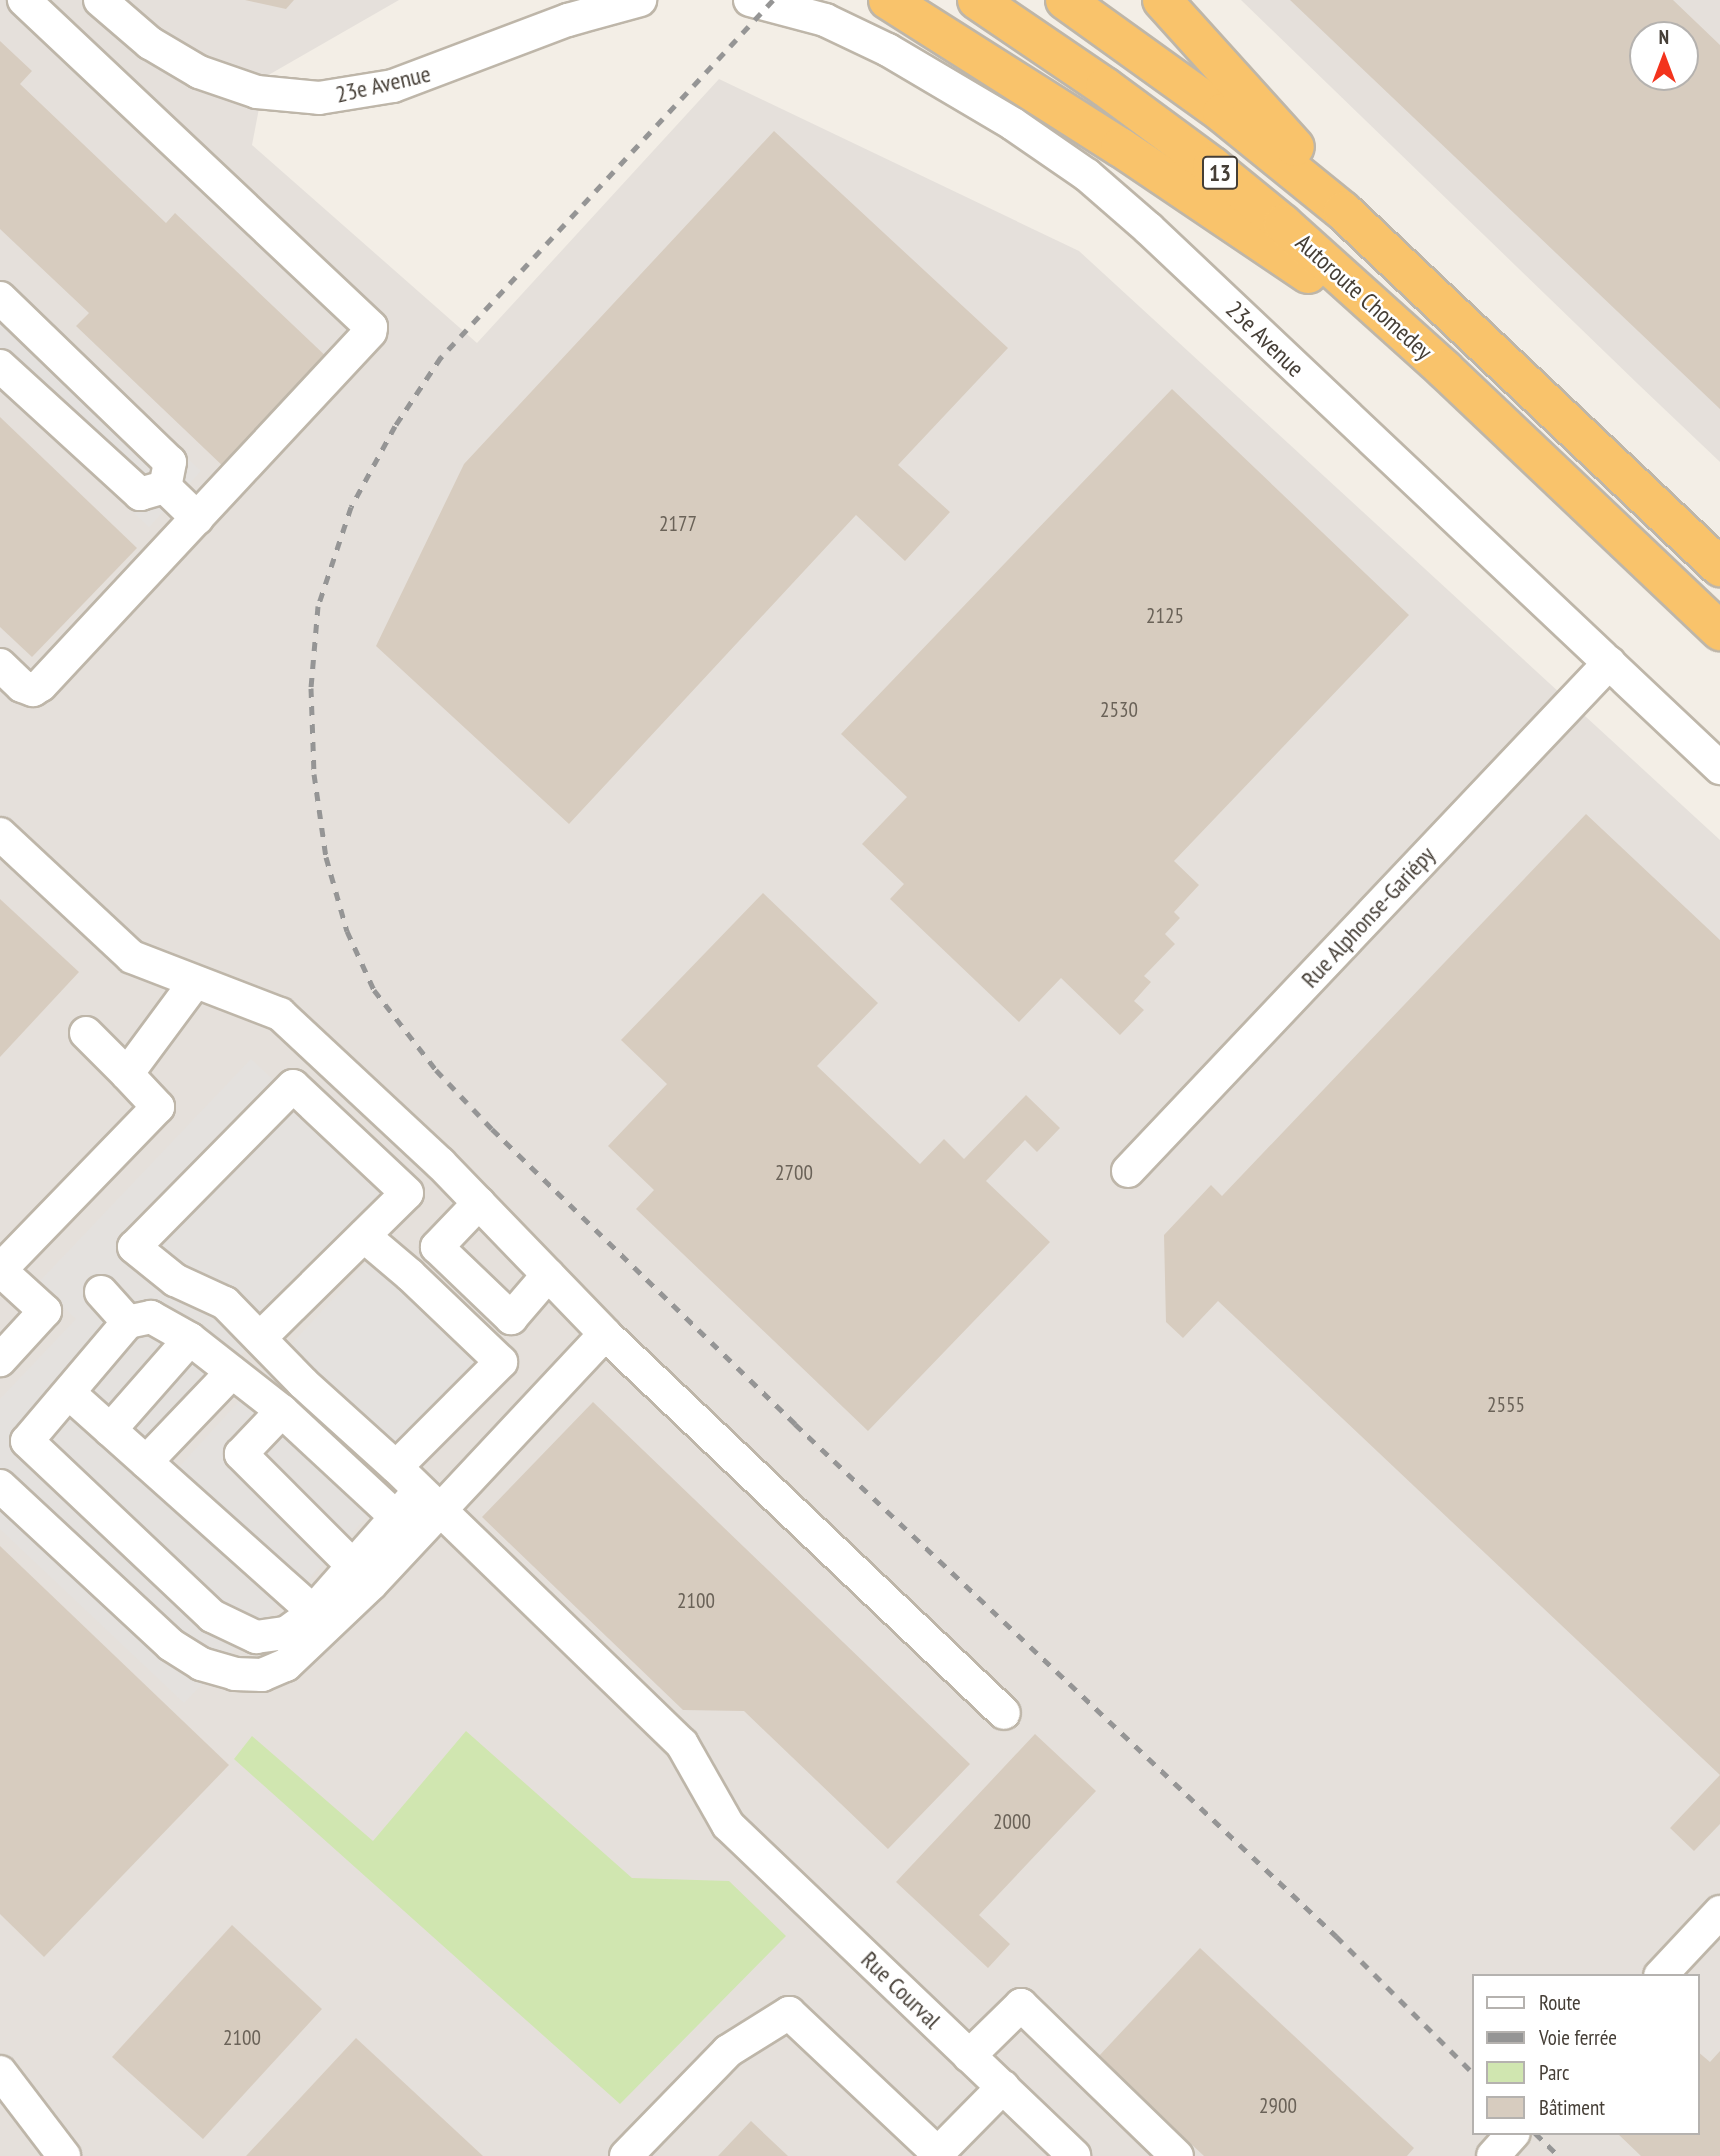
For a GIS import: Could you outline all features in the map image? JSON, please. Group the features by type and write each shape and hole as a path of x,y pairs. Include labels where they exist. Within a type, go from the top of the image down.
{"highway":[{"path":"888,0 1120,147 1444,369"},
{"name":"Autoroute Chomedey","path":"977,0 1069,61 1212,166 1322,258 1444,369 1720,631"},
{"name":"Autoroute Chomedey","path":"1065,0 1222,113 1312,185 1402,265 1720,567"},
{"path":"1162,0 1402,265"}],"street":[{"path":"0,665 22,686 33,690 41,685 371,327 24,0"},
{"name":"23e Avenue","path":"100,0 150,43 191,68 257,92 319,98 393,86 568,20 640,0"},
{"name":"23e Avenue","path":"750,0 806,13 888,50 1013,124 1087,175 1148,228 1720,768"},
{"path":"0,298 170,462 165,487"},
{"path":"0,366 140,494 165,487"},
{"path":"165,487 197,518"},
{"name":"Rue Alphonse-Gariépy","path":"1128,1171 1609,663"},
{"path":"0,834 132,957 280,1014 479,1203 605,1334 1004,1713"},
{"path":"127,1074 195,982"},
{"path":"0,1360 45,1311 0,1270 158,1107 86,1033"},
{"name":"Rue Courval","path":"363,1236 407,1194 293,1086 134,1247 175,1280 225,1303 303,1383 396,1467 428,1501 682,1744 728,1825 1072,2155"},
{"path":"479,1203 437,1247 511,1318 548,1275"},
{"path":"260,1338 363,1236 410,1275 501,1362 396,1467"},
{"path":"101,1292 128,1322"},
{"path":"292,1643 256,1637 212,1616 27,1441 70,1394 128,1322 151,1317 190,1339 282,1411 396,1517"},
{"path":"292,1643 361,1574 428,1501 605,1334"},
{"path":"110,1430 190,1339"},
{"path":"146,1462 232,1372"},
{"path":"70,1394 313,1611"},
{"path":"282,1411 241,1454 361,1574"},
{"path":"0,1486 171,1645 201,1664 235,1674 261,1675 286,1665 292,1643 313,1611 361,1574 396,1517 428,1501"},
{"path":"1662,1974 1720,1912"},
{"path":"970,2056 1021,2005 1177,2156"},
{"path":"626,2156 728,2051 789,2012 939,2155 1003,2087"},
{"path":"0,2072 64,2156"},
{"path":"1493,2156 1512,2135"}],"shaded area":[{"path":"0,0 399,0 265,77 252,145 477,343 719,79 1079,251 1720,840 1720,2156 0,2156"},
{"path":"1241,0 1720,0 1720,462 1639,385"},
{"path":"0,287 201,471 149,527 0,390"},
{"path":"251,1059 394,1194 145,1455 290,1592 184,1703 0,1529 0,1399 76,1319 38,1283"},
{"path":"373,1255 500,1371 306,1583 179,1467"}],"green space":[{"path":"466,1731 632,1878 729,1881 786,1936 620,2104 234,1759 252,1736 373,1841"}],"building":[{"path":"245,0 294,0 286,9"},
{"path":"1290,0 1673,0 1695,21 1629,21 1629,91 1699,91 1699,25 1720,45 1720,409"},
{"path":"0,41 32,71 20,84 166,223 175,213 331,361 227,470 76,326 89,313 0,229"},
{"path":"774,131 1008,348 898,465 950,512 905,561 856,515 569,824 376,646 464,464"},
{"path":"1172,389 1409,615 1174,861 1199,885 1174,912 1180,918 1165,934 1175,944 1144,976 1151,982 1134,1001 1144,1010 1120,1035 1061,978 1019,1022 890,899 904,884 862,844 907,797 841,734"},
{"path":"0,417 137,548 32,657 0,627"},
{"path":"1586,814 1720,940 1720,1775 1218,1301 1183,1338 1166,1322 1164,1235 1211,1185 1222,1196"},
{"path":"763,893 878,1003 817,1066 920,1164 944,1139 964,1159 1026,1095 1060,1128 1037,1152 1025,1140 986,1181 1050,1242 868,1431 636,1209 654,1190 608,1146 667,1084 621,1040"},
{"path":"0,899 79,972 0,1057"},
{"path":"593,1402 970,1764 888,1849 744,1711 683,1710 482,1517"},
{"path":"0,1546 229,1765 44,1957 0,1914"},
{"path":"1035,1734 1096,1791 979,1915 1010,1944 988,1968 896,1882"},
{"path":"1720,1775 1720,1824 1694,1851 1670,1828"},
{"path":"232,1925 322,2009 203,2139 112,2057"},
{"path":"1200,1948 1414,2148 1407,2156 1204,2156 1098,2057"},
{"path":"356,2038 483,2156 246,2156"},
{"path":"1720,2051 1720,2156 1641,2156 1619,2135 1699,2135 1699,2053 1710,2062"},
{"path":"751,2121 788,2156 718,2156"}],"railway":[{"path":"773,0 441,357 395,426 351,507 318,606 311,688 314,774 326,857 347,931 374,990 436,1070 492,1129 795,1424 1336,1936 1472,2072"},
{"path":"1537,2135 1559,2156"}]}
